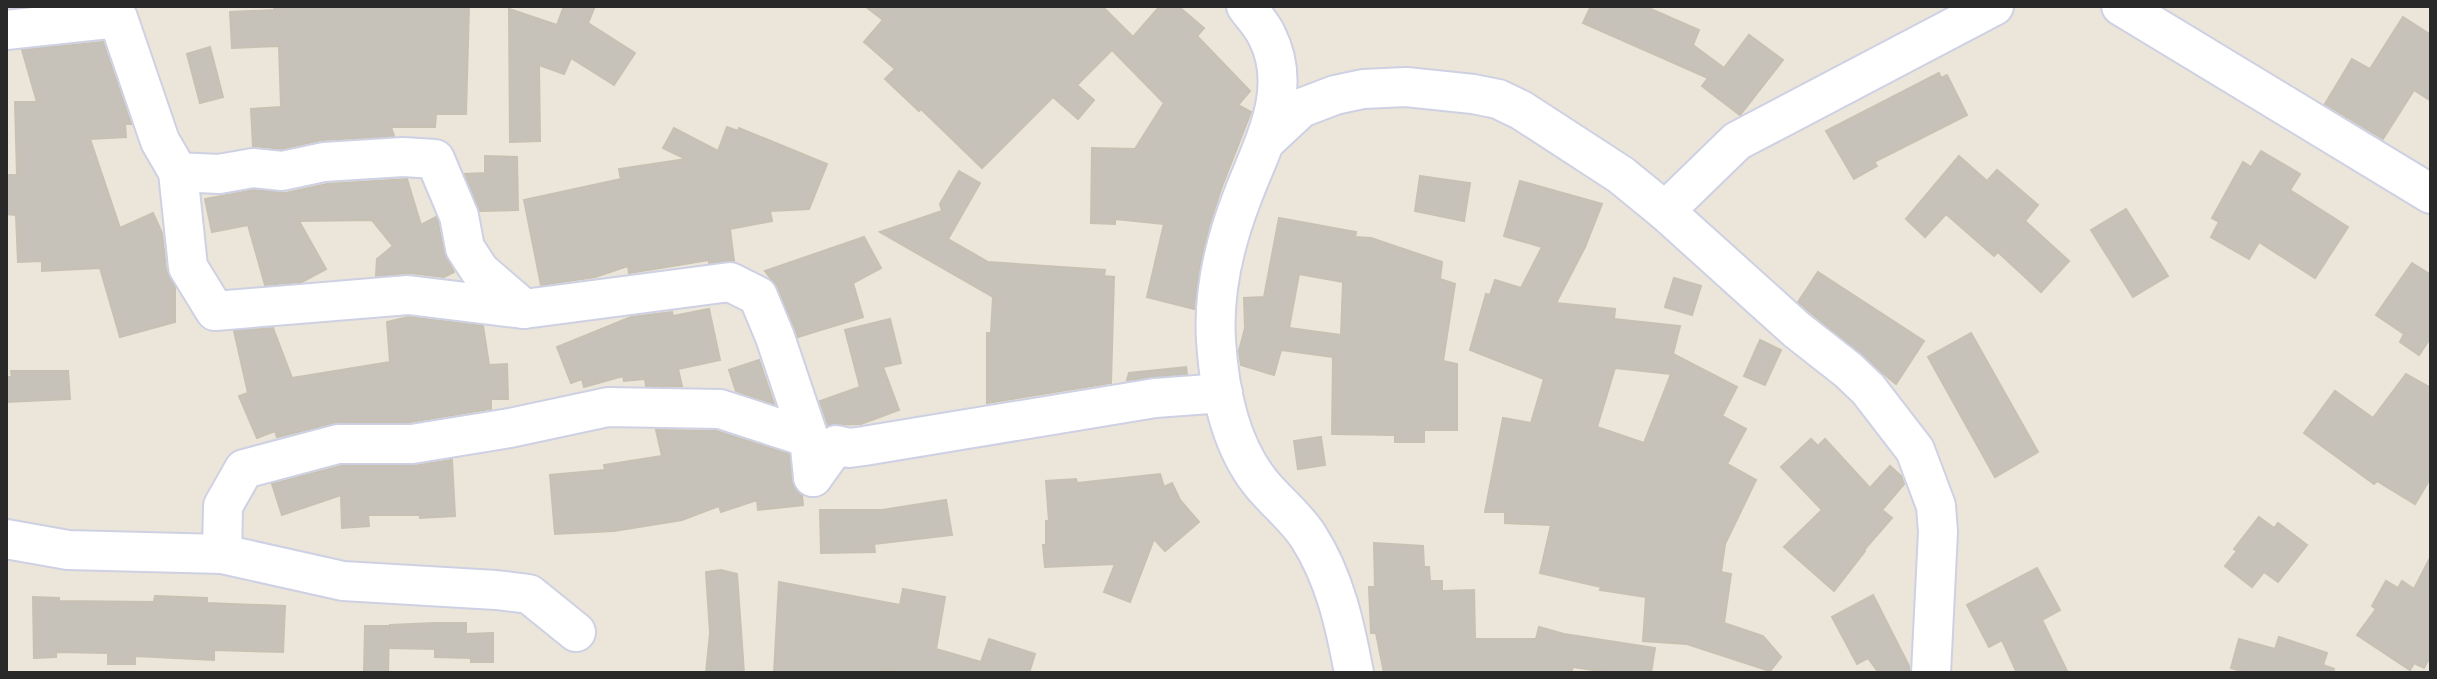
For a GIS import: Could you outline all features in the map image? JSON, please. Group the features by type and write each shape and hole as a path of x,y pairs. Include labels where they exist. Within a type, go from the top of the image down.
{"street":[{"path":"1246,6 1267,37 1276,66 1276,106 1268,139 1242,197 1227,245 1216,301 1216,340 1223,393 1243,458 1308,536 1329,574 1343,615 1354,673"},
{"path":"1665,211 1737,141 1994,6"},
{"path":"2121,6 2431,194"},
{"path":"6,30 118,18 160,141 178,172 188,267 215,311 408,295 524,309 730,282 758,296 809,438 813,477 836,445 849,448 864,446 1155,398 1223,393"},
{"path":"1268,139 1301,108 1335,95 1363,89 1406,87 1498,99 1521,110 1621,175 1797,330 1848,370 1868,389 1915,450 1936,506 1938,532 1931,673"},
{"path":"178,172 219,174 253,168 282,171 324,162 403,157 435,159 459,216 465,248 480,271 524,309"},
{"path":"222,554 223,506 244,469 338,444 412,444 510,428 608,407 720,409 809,438"},
{"path":"6,539 68,550 222,554 343,581 529,594 576,632"}],"building":[{"path":"275,6 469,6 466,114 436,114 435,127 391,127 394,136 322,140 281,149 253,146 251,109 281,107 279,46 232,48 230,12 274,10"},
{"path":"564,6 595,6 588,23 635,53 614,85 571,58 564,74 539,65 540,141 510,142 509,9 557,25"},
{"path":"865,6 1102,6 1133,37 1160,6 1178,6 1204,28 1197,36 1250,91 1238,105 1251,112 1209,226 1194,309 1147,297 1164,224 1115,219 1115,224 1091,223 1092,148 1135,149 1164,103 1112,50 1077,85 1094,100 1078,119 1053,97 982,168 885,79 895,69 864,42 883,20"},
{"path":"1591,6 1644,6 1699,30 1693,45 1724,68 1749,35 1783,60 1740,115 1702,86 1708,78 1583,23"},
{"path":"2403,17 2431,35 2431,101 2414,90 2383,139 2325,104 2352,59 2370,69"},
{"path":"103,42 131,124 125,124 126,137 90,139 120,228 153,213 162,233 166,270 175,287 175,322 120,337 100,268 42,271 42,261 18,262 16,215 6,214 6,175 17,175 15,102 37,102 22,50"},
{"path":"210,47 223,97 200,103 187,54"},
{"path":"1939,73 1941,78 1947,75 1967,115 1874,162 1877,166 1854,179 1826,131"},
{"path":"727,127 738,131 739,128 827,164 809,209 770,211 772,221 730,229 734,261 709,263 709,260 629,273 628,266 595,277 541,285 524,200 621,179 619,169 686,159 663,148 674,128 718,151"},
{"path":"2261,151 2300,174 2290,190 2348,227 2315,278 2259,242 2249,259 2211,237 2219,222 2212,218 2243,162 2251,167"},
{"path":"485,156 517,157 518,210 480,211 465,174 485,173"},
{"path":"1959,156 1987,181 1997,170 2038,205 2025,221 2069,261 2041,292 1998,252 1994,256 1946,214 1925,237 1906,219"},
{"path":"959,171 980,183 948,239 988,262 1105,270 1104,276 1114,277 1111,383 987,403 987,333 991,333 993,297 880,232 942,211 940,204"},
{"path":"1420,176 1470,183 1464,221 1415,211"},
{"path":"407,179 421,225 436,217 438,222 444,253 454,272 444,277 410,273 376,276 377,259 393,246 372,220 299,221 326,269 302,282 265,285 248,225 212,232 205,199 254,190 286,193 327,184"},
{"path":"1520,181 1602,204 1585,247 1556,303 1615,309 1614,319 1680,326 1673,354 1737,387 1722,416 1746,429 1727,464 1756,480 1725,544 1721,572 1731,574 1724,623 1763,636 1781,657 1770,671 1687,644 1643,641 1646,597 1600,590 1601,587 1540,573 1551,525 1505,523 1505,512 1485,512 1503,418 1531,423 1544,379 1470,350 1486,294 1490,295 1495,280 1521,288 1542,247 1504,236","holes":["1615,368 1671,374 1644,443 1597,427"]},
{"path":"2126,209 2168,276 2133,297 2091,230"},
{"path":"1279,218 1356,232 1355,237 1371,238 1442,262 1440,279 1455,284 1443,361 1457,364 1457,430 1424,430 1424,442 1395,442 1395,435 1332,434 1333,357 1281,350 1274,375 1241,365 1239,351 1245,328 1244,298 1264,297","holes":["1299,274 1343,282 1341,335 1289,328"]},
{"path":"864,237 881,268 853,283 863,317 798,337 778,288 765,271"},
{"path":"2412,263 2431,275 2431,337 2419,355 2400,342 2404,334 2376,315"},
{"path":"1818,272 1924,341 1896,384 1798,302"},
{"path":"1674,278 1701,286 1692,315 1665,307"},
{"path":"709,309 720,360 678,369 682,386 646,386 645,379 624,381 623,376 584,387 582,379 571,383 557,347 631,317 672,312 673,316"},
{"path":"408,317 483,326 489,365 507,364 508,399 491,399 491,409 410,422 338,422 277,437 275,431 257,438 239,396 248,393 234,331 273,328 292,378 390,362 387,322"},
{"path":"890,319 901,363 883,367 899,410 861,424 828,425 820,401 860,387 845,330"},
{"path":"1971,333 2038,452 1995,477 1928,357"},
{"path":"1760,340 1781,350 1765,385 1744,376"},
{"path":"759,360 774,404 736,391 729,370"},
{"path":"1186,367 1187,374 1127,380 1129,373"},
{"path":"11,371 68,371 70,399 6,402 6,377 12,377"},
{"path":"2406,374 2431,388 2431,477 2415,504 2377,481 2374,484 2304,433 2335,391 2373,418"},
{"path":"656,430 716,431 789,454 793,485 802,496 803,505 758,510 757,500 721,512 719,506 682,520 614,531 555,534 550,475 605,470 604,465 662,456"},
{"path":"1321,437 1325,465 1298,469 1294,441"},
{"path":"1811,439 1818,446 1825,439 1870,488 1890,466 1901,476 1904,484 1882,510 1892,518 1834,591 1784,547 1822,510 1781,467"},
{"path":"452,460 455,516 420,518 420,515 368,515 369,526 342,528 341,495 282,515 272,484 341,466 412,466"},
{"path":"1160,474 1164,487 1172,483 1180,500 1199,522 1165,551 1154,539 1130,602 1104,592 1115,564 1045,567 1043,545 1046,545 1046,521 1049,521 1046,481 1076,479 1077,483"},
{"path":"946,500 952,535 874,544 875,552 821,553 820,510 882,510"},
{"path":"2259,517 2274,528 2278,523 2307,545 2278,582 2264,572 2252,587 2225,566"},
{"path":"1374,543 1423,546 1424,567 1429,567 1430,581 1442,581 1442,591 1474,590 1475,639 1536,639 1539,627 1564,634 1655,648 1651,673 1613,673 1573,667 1571,673 1384,673 1376,633 1371,633 1369,587 1375,587"},
{"path":"2431,556 2431,655 2424,668 2414,663 2410,670 2357,635 2376,609 2372,606 2386,581 2398,588 2402,581 2414,589"},
{"path":"2037,568 2060,610 2042,620 2068,673 2017,673 2002,640 1989,647 1967,605"},
{"path":"721,570 737,574 744,673 706,673 710,633 706,572"},
{"path":"779,582 900,605 903,589 945,597 936,649 981,662 989,639 1035,654 1029,673 910,673 883,670 882,673 774,673"},
{"path":"1873,595 1909,666 1909,673 1879,673 1868,658 1857,664 1832,617"},
{"path":"155,596 207,598 207,603 285,606 283,652 214,650 214,660 135,656 135,664 108,664 108,653 56,652 56,657 34,658 33,597 59,598 59,601 154,602"},
{"path":"466,623 466,634 493,633 493,662 435,657 435,649 389,648 390,625"},
{"path":"365,626 389,626 388,673 364,673"},
{"path":"2279,637 2327,653 2323,665 2334,669 2333,673 2248,673 2231,668 2239,639 2275,649"}]}
